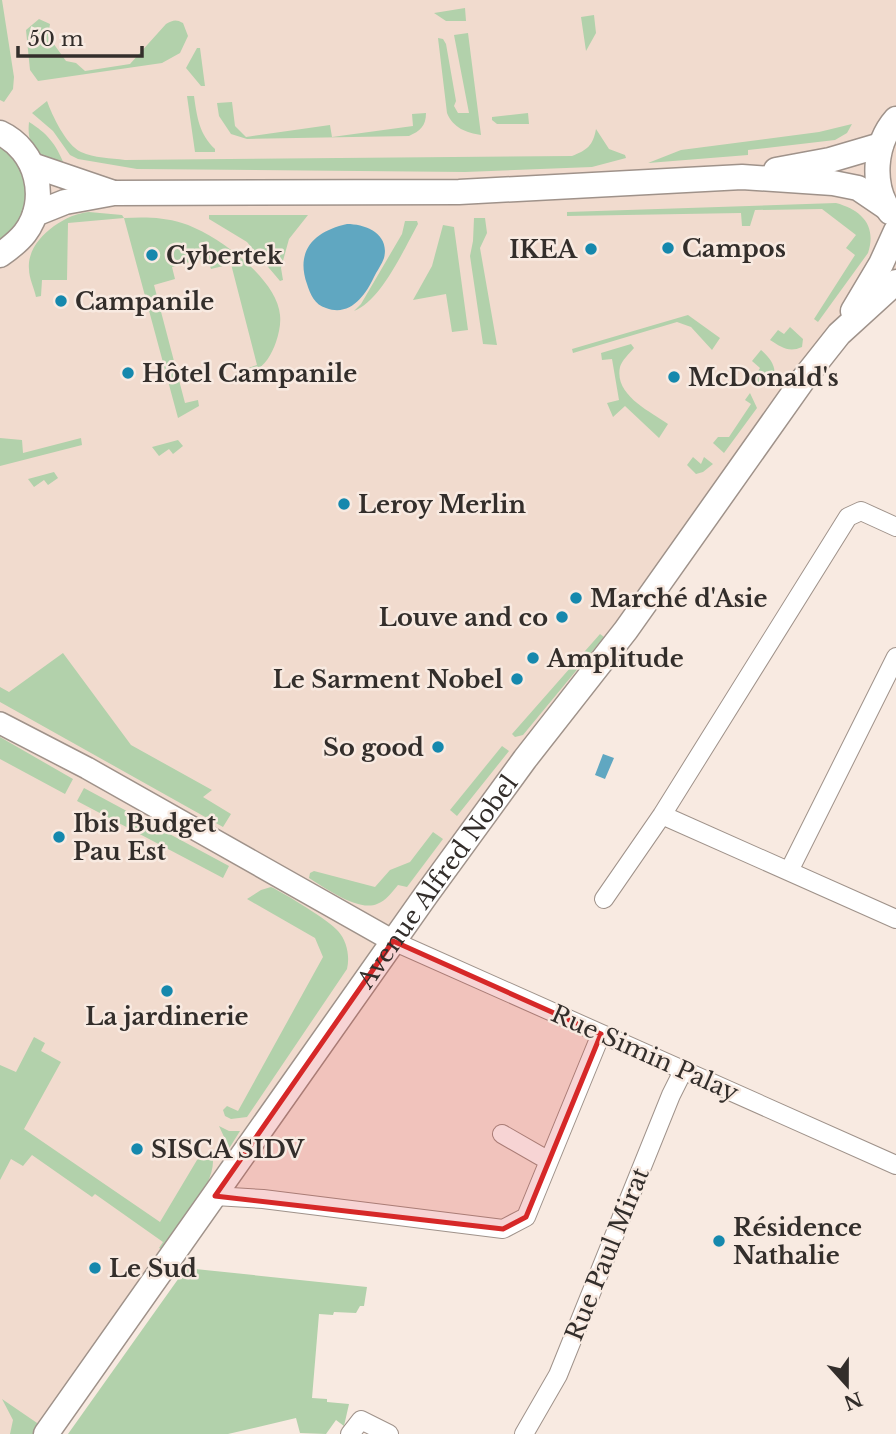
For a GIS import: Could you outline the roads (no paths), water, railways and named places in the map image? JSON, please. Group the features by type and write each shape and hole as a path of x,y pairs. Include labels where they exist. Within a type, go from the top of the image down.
{"main road":[{"path":"891,214 879,187 877,166 881,145 896,119"},
{"path":"0,133 20,147 32,166 37,181 38,198 35,214 27,231 15,245 0,254"},
{"path":"742,177 830,160 881,145"},
{"path":"32,166 114,193"},
{"path":"35,214 65,202 114,193 459,192 742,177 833,183 858,188 891,214"},
{"name":"Avenue Alfred Nobel","path":"46,1434 393,941 525,759 626,630 805,377 839,334 881,264 896,231"},
{"name":"Avenue Alfred Nobel","path":"839,334 896,282"}],"street":[{"path":"604,899 662,815 848,517 861,512 896,527"},
{"path":"789,871 896,657"},
{"path":"0,723 87,768 393,941"},
{"path":"662,815 896,919"},
{"name":"Rue Simin Palay","path":"393,941 896,1165"},
{"path":"215,1196 264,1199 503,1229 526,1217 601,1034"},
{"name":"Rue Paul Mirat","path":"524,1434 558,1375 683,1071"},
{"path":"502,1133 549,1161"},
{"path":"350,1434 360,1420 388,1434"}],"water":[{"path":"347,224 369,228 375,232 383,243 384,258 361,298 349,307 335,310 322,307 314,299 307,284 304,261 310,244 317,237"},
{"path":"603,754 614,758 605,779 595,775"}],"place":[{"name":"Campos","path":"668,248"},
{"name":"IKEA","path":"591,249"},
{"name":"Cybertek","path":"152,255"},
{"name":"Campanile","path":"61,301"},
{"name":"Hôtel Campanile","path":"128,373"},
{"name":"McDonald's","path":"674,377"},
{"name":"Leroy Merlin","path":"344,504"},
{"name":"Marché d'Asie","path":"576,598"},
{"name":"Louve and co","path":"562,617"},
{"name":"Amplitude","path":"533,658"},
{"name":"Le Sarment Nobel","path":"517,679"},
{"name":"So good","path":"438,747"},
{"name":"Ibis Budget Pau Est","path":"59,837"},
{"name":"La jardinerie","path":"167,991"},
{"name":"SISCA SIDV","path":"137,1149"},
{"name":"Résidence Nathalie","path":"719,1241"},
{"name":"Le Sud","path":"95,1268"}]}
